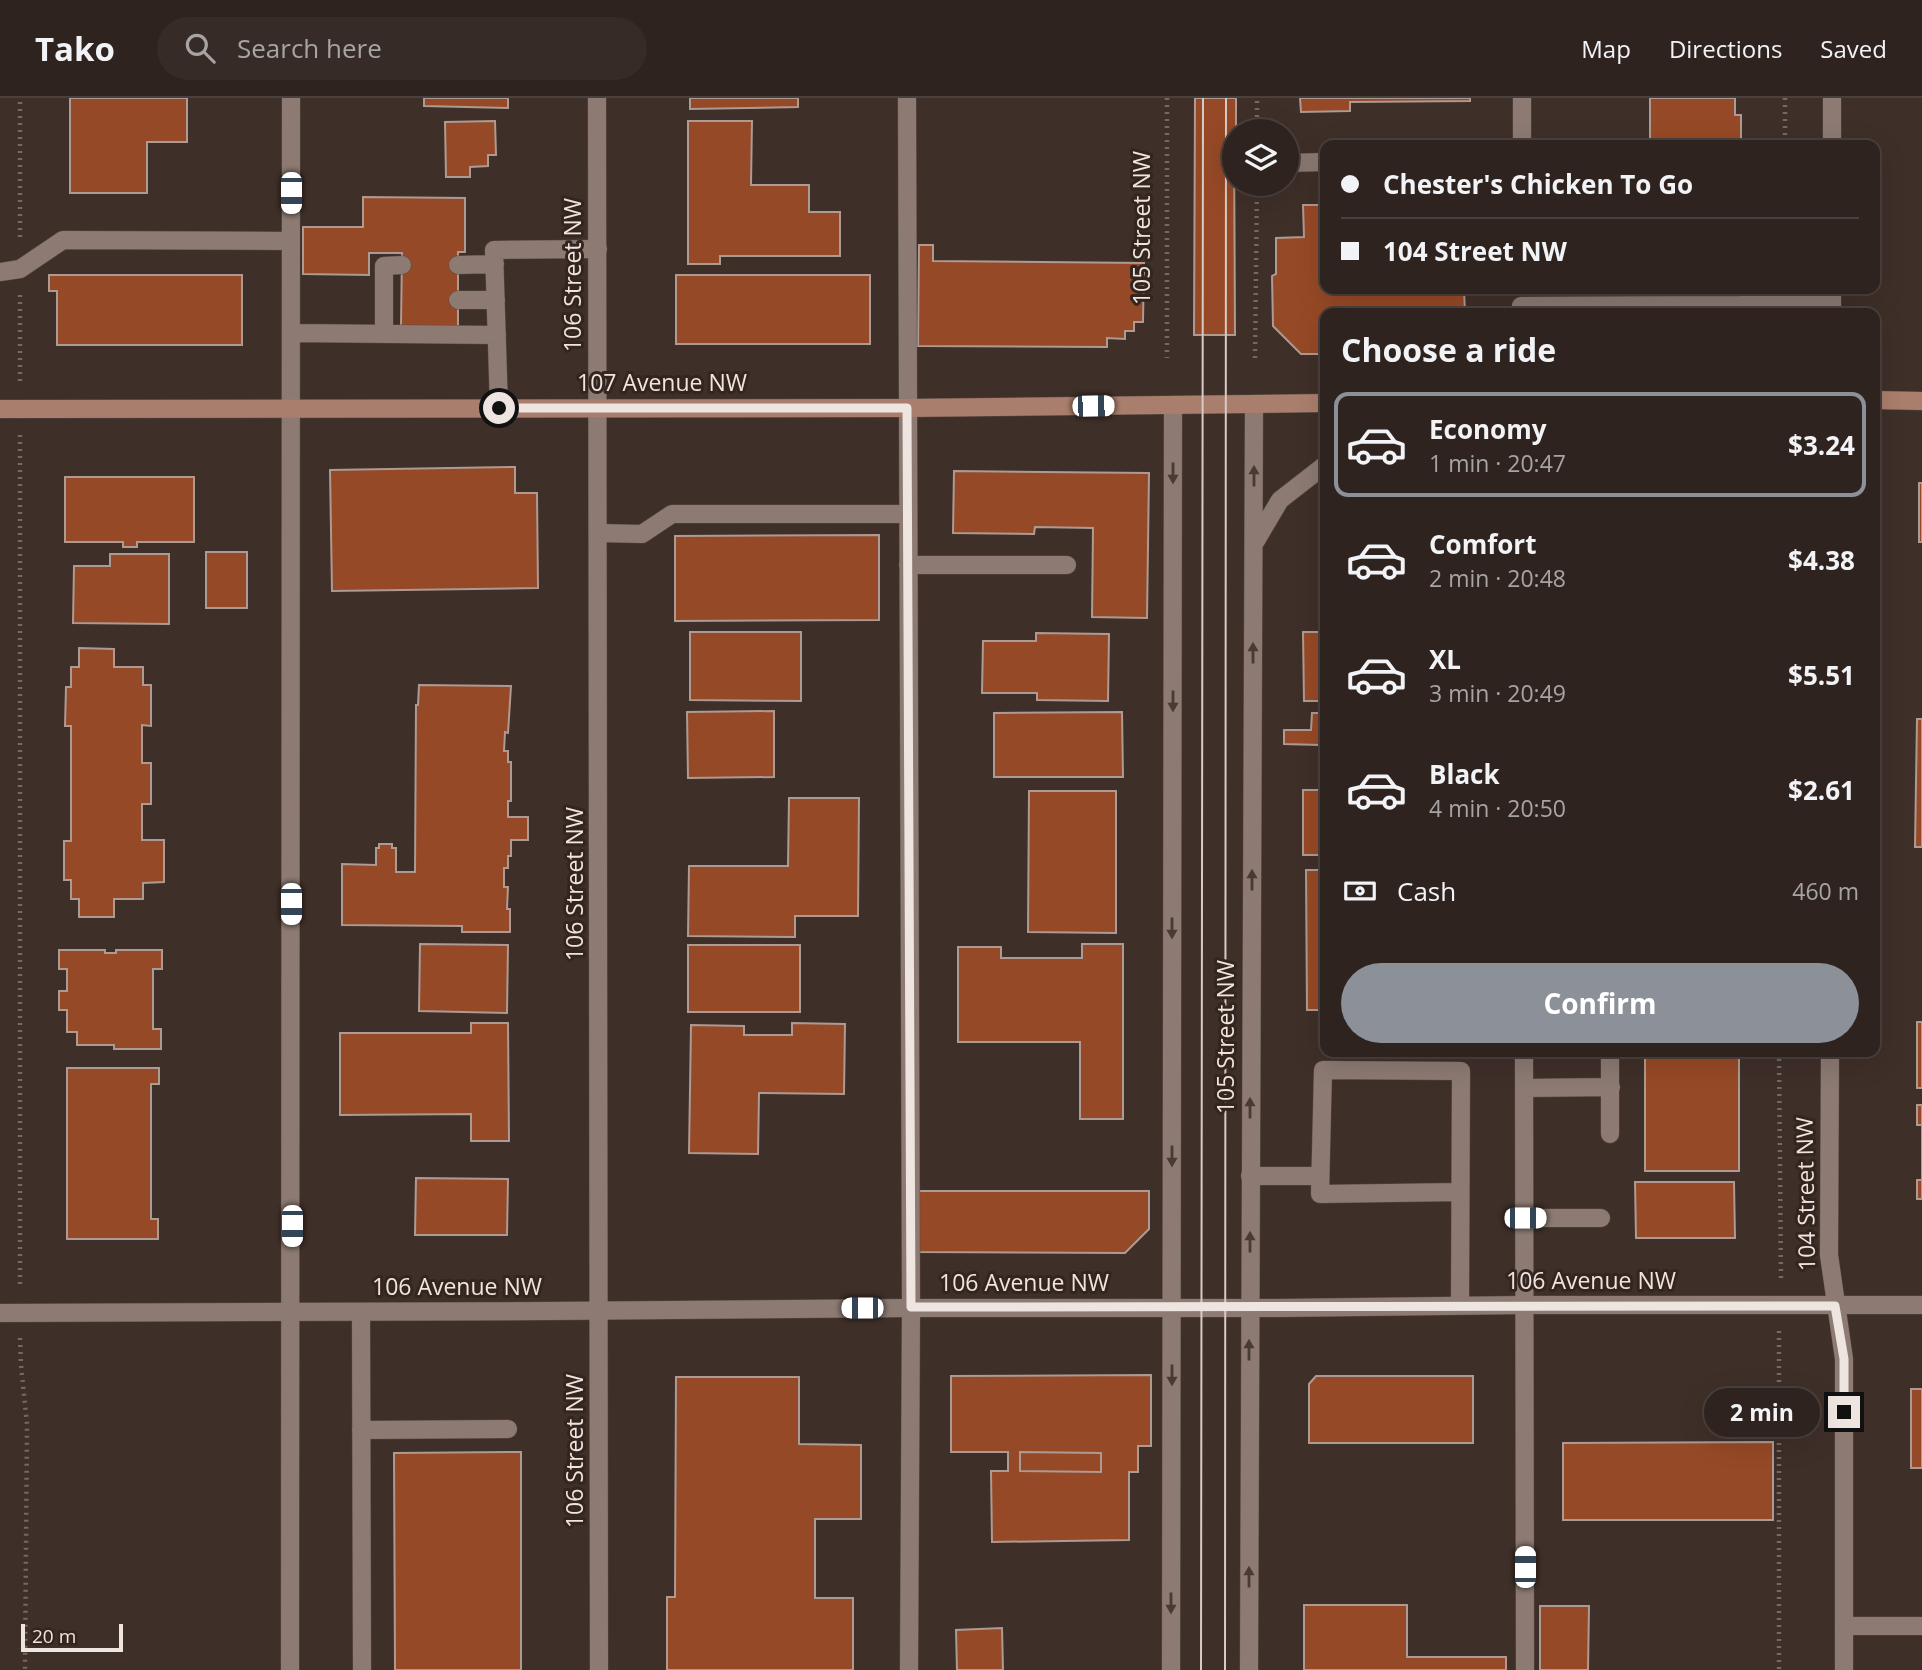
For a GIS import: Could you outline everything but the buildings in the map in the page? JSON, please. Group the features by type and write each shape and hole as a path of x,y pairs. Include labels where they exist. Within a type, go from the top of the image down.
{"main road":[{"path":"1880,400 1922,401"},
{"name":"107 Avenue NW","path":"0,409 907,408 1320,403"}],"street":[{"path":"290,1670 291,98"},
{"name":"106 Street NW","path":"597,98 599,1670"},
{"path":"907,98 911,1307 909,1670"},
{"path":"1521,98 1521,140"},
{"path":"1832,98 1832,140"},
{"path":"1299,163 1320,162"},
{"path":"0,272 20,269 63,240 291,241"},
{"path":"499,408 494,250 598,250"},
{"path":"458,265 495,264"},
{"path":"384,334 393,301 384,266 402,265"},
{"path":"1749,308 1832,299"},
{"path":"458,300 496,300"},
{"path":"1521,303 1704,308"},
{"path":"292,333 498,335"},
{"name":"105 Street NW","path":"1249,1670 1254,404"},
{"path":"1171,1670 1173,405"},
{"path":"1254,544 1280,500 1320,469"},
{"path":"598,533 642,534 672,514 907,514"},
{"path":"908,565 1068,565"},
{"path":"1524,1057 1525,1670"},
{"path":"1610,1057 1610,1134"},
{"name":"104 Street NW","path":"1830,1057 1829,1255 1844,1359 1844,1670"},
{"path":"1460,1192 1320,1194 1323,1069 1461,1071 1460,1305"},
{"path":"1524,1088 1611,1087"},
{"path":"1250,1176 1320,1175"},
{"path":"1525,1218 1601,1218"},
{"name":"106 Avenue NW","path":"0,1312 1922,1305"},
{"path":"361,1312 362,1670"},
{"path":"361,1430 508,1429"},
{"path":"1844,1626 1922,1626"}],"path":[{"path":"20,98 20,1365 27,1424 25,1670"},
{"name":"105 Street NW","path":"1167,98 1167,358"},
{"path":"1257,98 1257,119"},
{"path":"1785,98 1785,140"},
{"path":"1255,358 1257,196"},
{"path":"1779,1057 1782,1257 1779,1306 1779,1670"}],"tram line":[{"path":"1201,1670 1203,98"},
{"path":"1225,1670 1226,98"}],"route":[{"path":"499,408 907,408 911,1307 1835,1306 1844,1359 1844,1412"}]}
